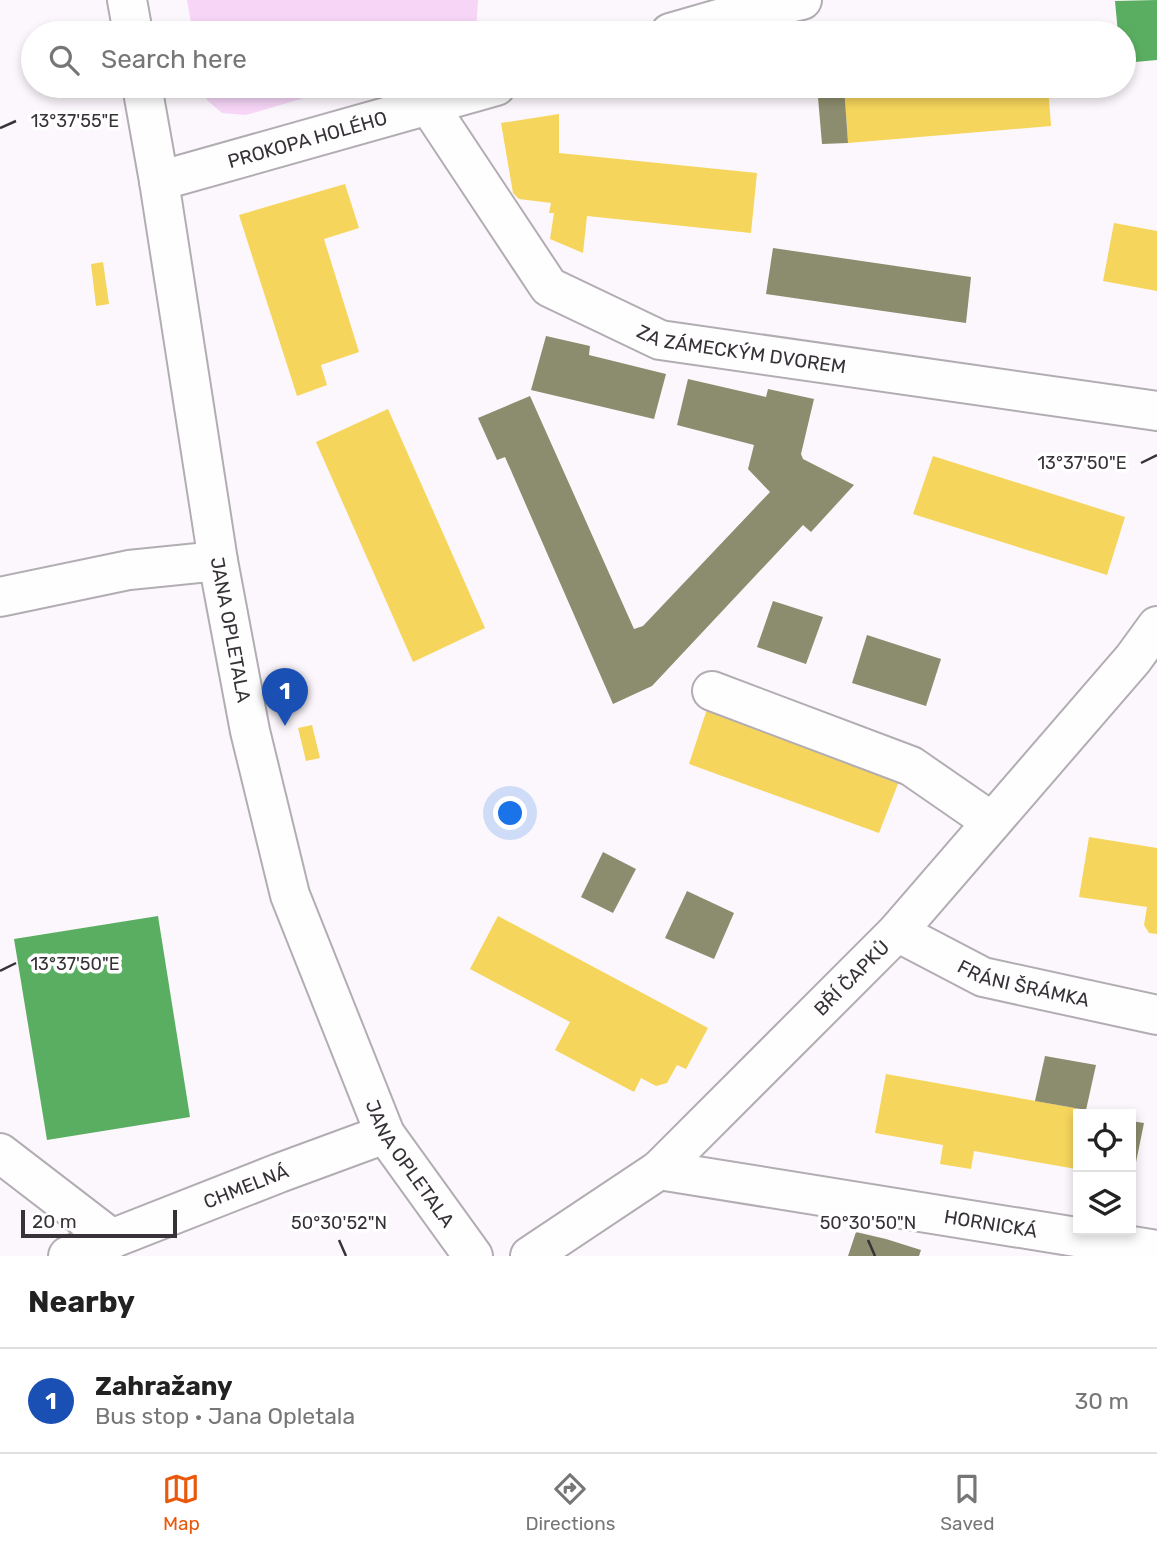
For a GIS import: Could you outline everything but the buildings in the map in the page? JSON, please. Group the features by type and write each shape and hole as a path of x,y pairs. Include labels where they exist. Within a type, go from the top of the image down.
{"street":[{"path":"127,0 131,21"},
{"path":"712,21 802,0"},
{"name":"JANA OPLETALA","path":"144,98 218,561 250,731 290,895 386,1134 472,1256"},
{"name":"PROKOPA HOLÉHO","path":"159,181 456,98"},
{"name":"ZA ZÁMECKÝM DVOREM","path":"429,106 549,287 660,340 1157,411"},
{"path":"0,597 129,570 218,561"},
{"name":"BŘÍ ČAPKŮ","path":"530,1256 659,1170 897,932 992,822 1145,664 1157,626"},
{"path":"712,691 911,766 992,822"},
{"name":"FRÁNI ŠRÁMKA","path":"897,932 983,977 1157,1015"},
{"name":"CHMELNÁ","path":"68,1256 386,1134"},
{"path":"0,1153 112,1239"},
{"name":"HORNICKÁ","path":"659,1170 1157,1250"}],"shaded area":[{"path":"187,0 478,0 477,21 191,21"},
{"path":"304,98 246,115 222,113 207,100"}],"place":[{"name":"Zahražany","path":"285,726"}]}
